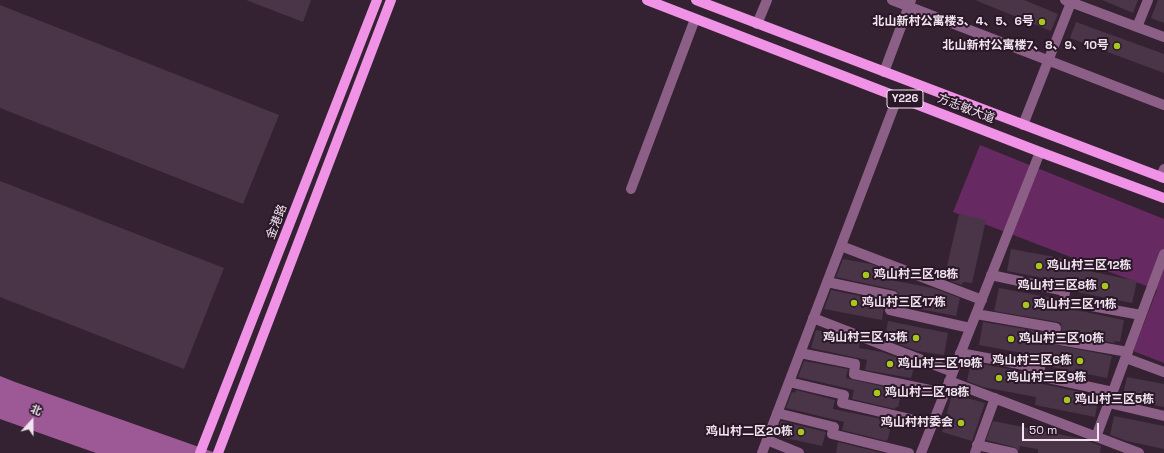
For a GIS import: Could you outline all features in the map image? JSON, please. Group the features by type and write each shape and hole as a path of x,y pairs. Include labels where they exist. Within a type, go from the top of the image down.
{"main road":[{"name":"金港路","path":"200,453 377,0"},
{"path":"218,453 391,0"},
{"name":"方志敏大道","path":"647,0 1040,152 1164,198"},
{"name":"方志敏大道","path":"696,0 1023,125 1163,175"}],"street":[{"path":"757,24 767,0"},
{"path":"892,0 910,3 1048,60 1164,105"},
{"path":"1137,27 1148,0"},
{"path":"1023,125 1070,1 1164,37"},
{"path":"884,72 910,3"},
{"path":"631,189 695,19"},
{"path":"762,453 898,96"},
{"path":"920,453 1040,152"},
{"path":"841,246 982,300"},
{"path":"1096,437 1164,254"},
{"path":"991,275 1065,291 1064,301 1141,315"},
{"path":"827,282 893,296 890,310 970,328"},
{"path":"976,314 1056,328 1054,340 1127,355 1164,372"},
{"path":"813,318 951,376 995,398 1096,437 1117,449 1139,453"},
{"path":"800,353 855,364 854,374 944,393"},
{"path":"960,353 1040,368 1039,376 1113,392"},
{"path":"789,382 844,395 842,403 932,424"},
{"path":"995,398 976,449 1013,453"},
{"path":"1109,403 1164,416"},
{"path":"777,413 834,427 832,434 909,453"},
{"path":"766,440 799,453"}],"shaded area":[{"path":"980,145 1164,219 1164,363 1133,351 1157,290 953,212"},
{"path":"0,376 216,453 96,453 0,419"}],"building":[{"path":"246,0 311,0 303,22"},
{"name":"北山新村公寓楼3、4、5、6号","path":"975,0 1024,0 1058,14 1051,31"},
{"path":"1102,0 1138,0 1133,13"},
{"path":"1158,0 1164,0 1164,23 1151,18"},
{"path":"0,5 279,115 243,204 0,108"},
{"name":"北山新村公寓楼7、8、9、10号","path":"1076,22 1164,54 1164,73 1070,38"},
{"path":"0,181 224,268 184,369 0,297"},
{"path":"959,214 986,220 972,283 963,282 962,285 944,279"},
{"path":"1011,249 1071,260 1070,267 1137,281 1132,303 1072,291 1074,284 1007,271"},
{"path":"843,259 871,264 898,275 896,281 933,288 960,298 956,316 898,305 899,294 895,290 836,277"},
{"path":"999,288 1058,299 1057,306 1124,320 1120,342 1115,341 1114,343 1062,334 1061,323 994,311"},
{"name":"鸡山村三区17栋","path":"831,290 885,301 882,320 824,309"},
{"name":"鸡山村三区13栋","path":"888,321 948,333 944,355 917,351 885,339"},
{"path":"983,322 1044,332 1042,342 1112,356 1107,378 1047,366 1049,358 979,345"},
{"path":"816,330 837,334 860,343 859,348 882,352 915,364 911,378 865,370 867,360 811,348"},
{"path":"804,361 848,369 846,378 902,391 898,407 895,409 852,399 854,390 798,377"},
{"path":"971,362 1031,373 1029,381 1099,396 1095,417 1035,405 1036,397 983,387 967,381"},
{"path":"1127,377 1164,384 1164,407 1122,399"},
{"path":"796,390 835,400 833,409 892,421 888,439 886,441 842,430 844,422 786,408 792,392 795,393"},
{"path":"952,394 985,403 972,441 942,432"},
{"path":"1114,416 1164,426 1164,449 1127,441 1110,435"},
{"name":"鸡山村二区20栋","path":"781,421 826,432 822,446 776,436"},
{"path":"993,421 1083,439 1101,446 1100,453 1038,453 1038,449 1020,446 1019,451 1014,447 986,440"},
{"path":"838,442 882,453 836,453"}],"place":[{"name":"北山新村公寓楼3、4、5、6号","path":"1042,22"},
{"name":"北山新村公寓楼7、8、9、10号","path":"1117,46"},
{"name":"鸡山村三区12栋","path":"1039,266"},
{"name":"鸡山村三区18栋","path":"866,275"},
{"name":"鸡山村三区8栋","path":"1105,286"},
{"name":"鸡山村三区17栋","path":"854,303"},
{"name":"鸡山村三区11栋","path":"1026,305"},
{"name":"鸡山村三区13栋","path":"916,338"},
{"name":"鸡山村三区10栋","path":"1011,339"},
{"name":"鸡山村三区6栋","path":"1080,361"},
{"name":"鸡山村二区19栋","path":"890,364"},
{"name":"鸡山村三区9栋","path":"999,378"},
{"name":"鸡山村二区18栋","path":"877,393"},
{"name":"鸡山村三区5栋","path":"1067,400"},
{"name":"鸡山村村委会","path":"961,423"},
{"name":"鸡山村二区20栋","path":"801,432"}]}
